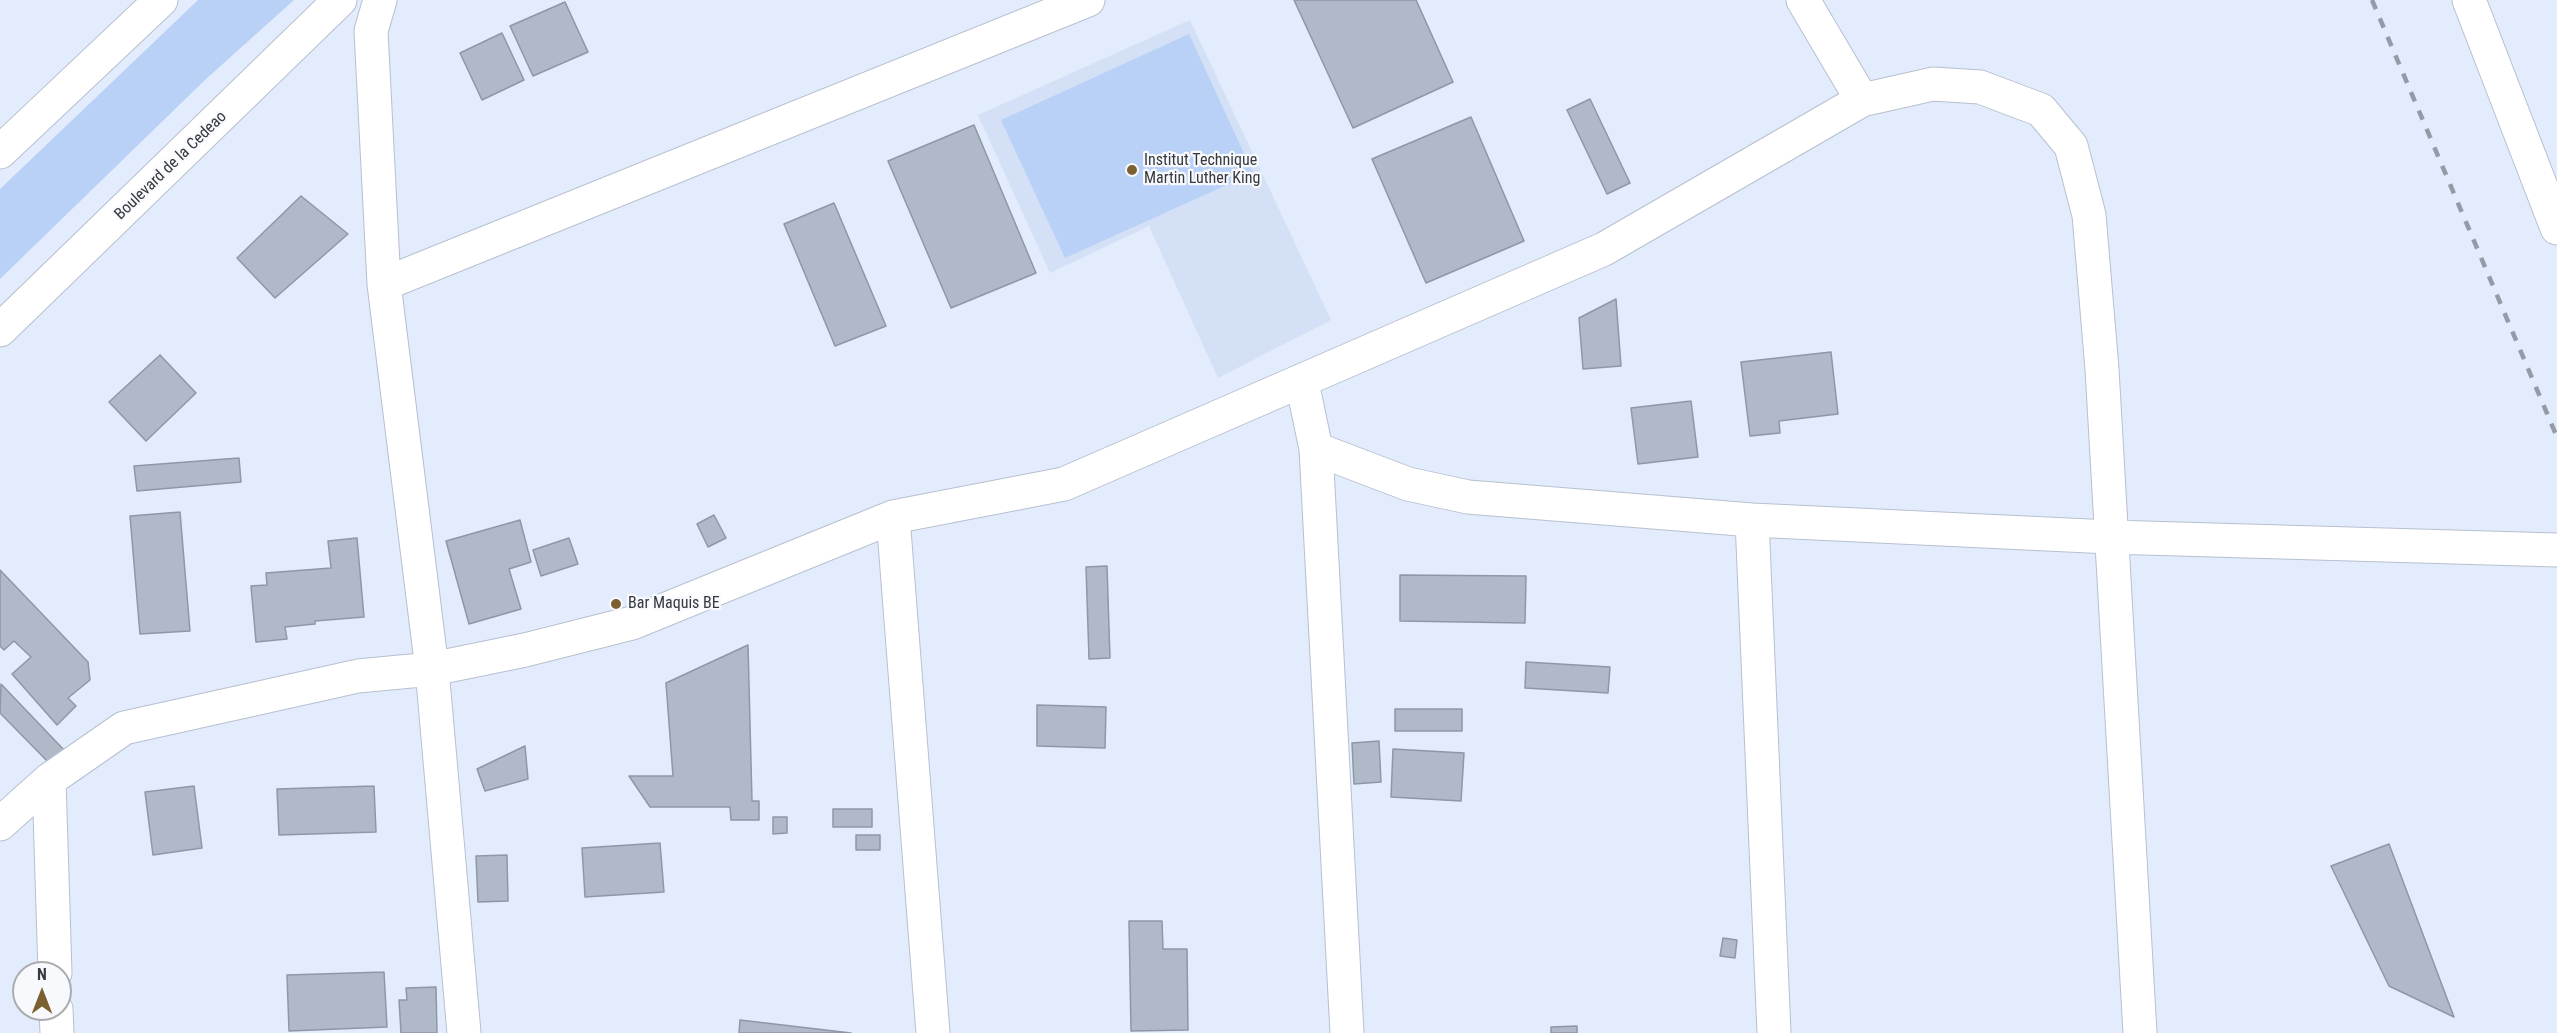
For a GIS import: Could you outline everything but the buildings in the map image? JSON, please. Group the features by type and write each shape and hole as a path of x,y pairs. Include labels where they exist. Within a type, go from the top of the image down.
{"street":[{"path":"0,152 161,0"},
{"name":"Boulevard de la Cedeao","path":"0,330 340,0"},
{"path":"380,0 371,31 384,284 432,669 464,1033"},
{"path":"384,284 1088,0"},
{"path":"1803,0 1862,100"},
{"path":"2469,0 2557,228"},
{"path":"0,824 49,780 123,728 358,676 432,669 525,650 632,623 893,517 1064,484 1604,249 1862,100 1933,84 1980,87 2041,110 2071,146 2089,215 2102,369 2140,1033"},
{"path":"1302,382 1316,449 1347,1033"},
{"path":"1316,449 1408,484 1468,497 1752,520 2110,537 2557,550"},
{"path":"893,517 933,1033"},
{"path":"1752,520 1774,1033"},
{"path":"49,780 55,961"}],"shaded area":[{"path":"198,0 294,0 205,80 0,279 0,189"},
{"name":"Institut Technique Martin Luther King","path":"1190,20 1331,320 1218,378 1149,226 1050,273 978,115"},
{"path":"1189,34 1253,173 1065,258 1001,120"}],"railway":[{"path":"2372,0 2557,437"}],"place":[{"name":"Institut Technique Martin Luther King","path":"1132,170"},
{"name":"Bar Maquis BE","path":"616,604"}]}
